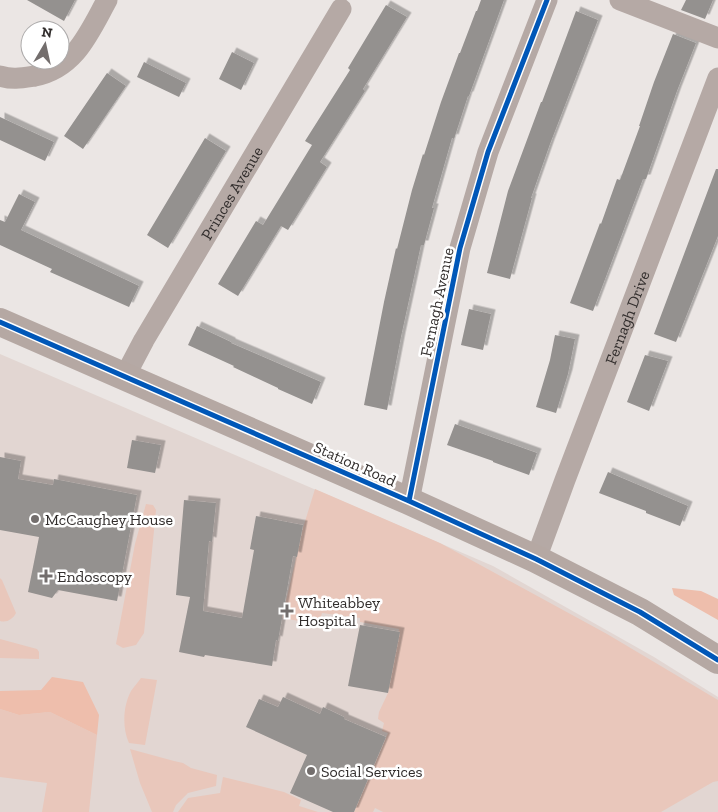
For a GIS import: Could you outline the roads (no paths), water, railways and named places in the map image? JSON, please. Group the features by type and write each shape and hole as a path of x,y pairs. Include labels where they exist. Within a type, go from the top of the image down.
{"main road":[{"name":"Station Road","path":"0,322 409,501 536,559 640,612 718,660"}],"street":[{"path":"0,76 19,79 48,73 71,58 88,36 107,0"},
{"name":"Fernagh Avenue","path":"409,501 460,248 488,152 547,0"},
{"path":"620,0 718,38"},
{"name":"Princes Avenue","path":"125,376 144,340 341,9"},
{"name":"Fernagh Drive","path":"536,559 718,78"}],"place":[{"name":"McCaughey House","path":"35,519"},
{"name":"Endoscopy","path":"46,576"},
{"name":"Whiteabbey Hospital","path":"287,611"},
{"name":"Social Services","path":"311,771"}]}
